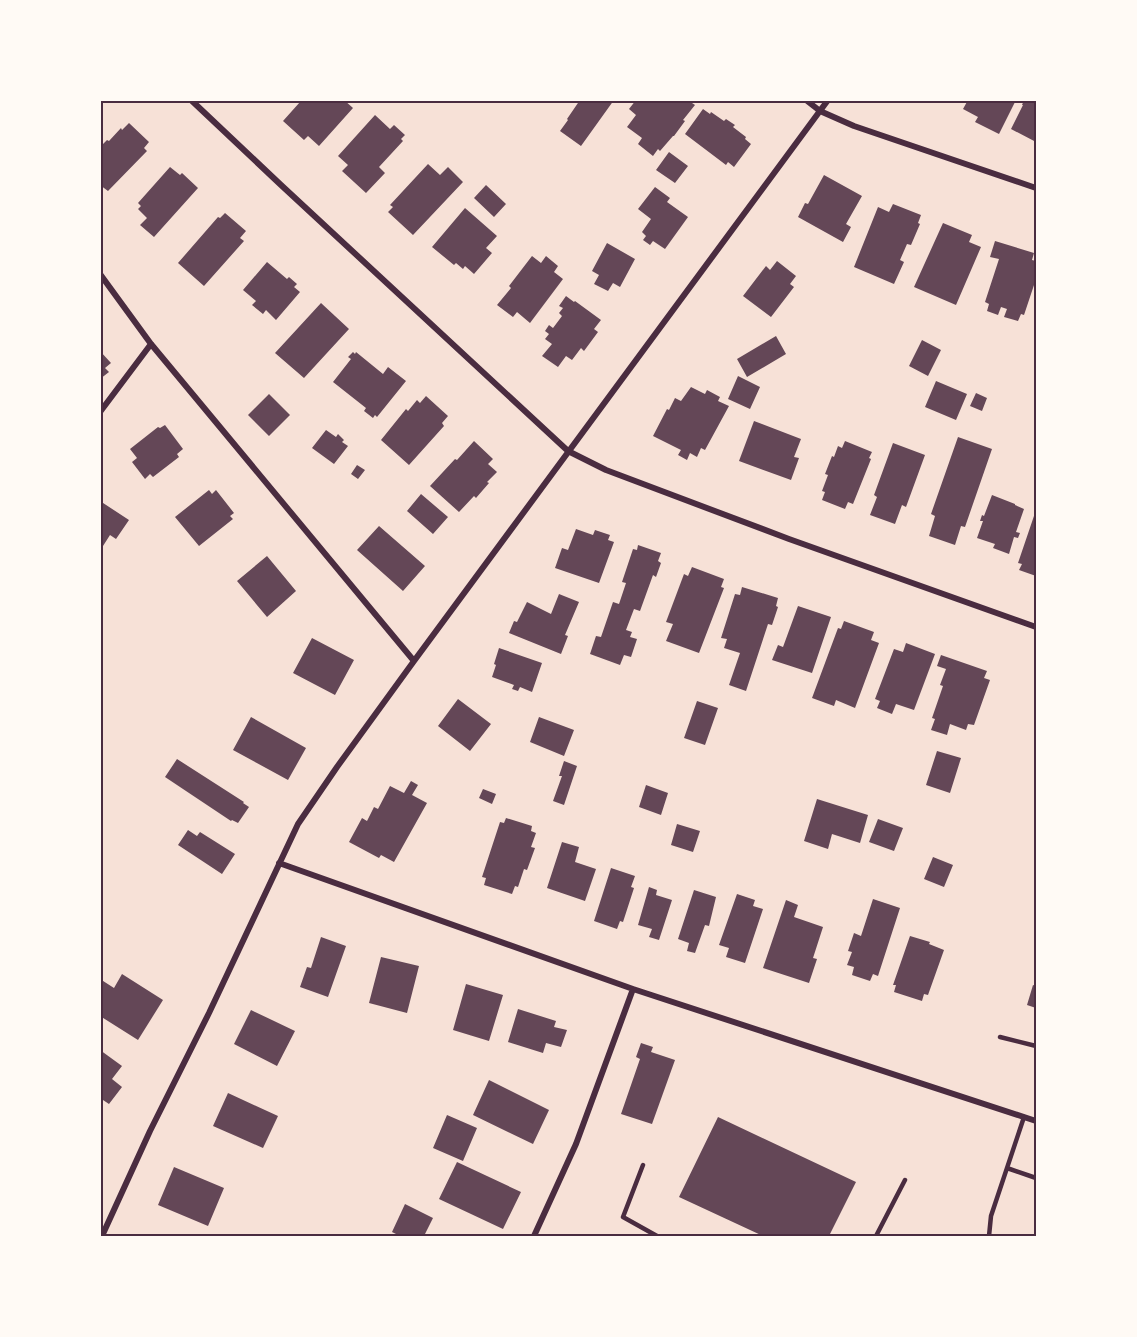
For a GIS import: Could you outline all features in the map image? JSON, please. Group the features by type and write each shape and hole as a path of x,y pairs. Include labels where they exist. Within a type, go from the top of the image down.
{"street":[{"path":"191,100 568,451 606,470 778,535 1036,627"},
{"path":"806,100 820,111 854,126 1036,188"},
{"path":"102,1236 298,824 568,451 828,100"},
{"path":"100,274 151,344 414,662"},
{"path":"100,412 151,344"},
{"path":"279,863 633,989 1036,1121"},
{"path":"534,1236 576,1144 633,989"}],"lane":[{"path":"1000,1037 1036,1047"},
{"path":"989,1236 991,1216 1024,1117"},
{"path":"643,1165 623,1216 657,1236"},
{"path":"1007,1168 1036,1178"},
{"path":"876,1236 905,1180"}],"building":[{"path":"298,100 344,100 353,108 319,146 308,136 304,140 283,121 300,102"},
{"path":"580,100 614,100 581,146 560,131"},
{"path":"636,100 694,100 692,103 695,105 674,136 653,156 638,144 642,138 627,127 636,115 629,109"},
{"path":"968,100 1016,100 999,134 975,122 978,117 963,109"},
{"path":"1024,100 1036,100 1036,142 1011,129"},
{"path":"703,109 735,125 733,127 751,144 734,167 728,162 726,165 685,134"},
{"path":"375,115 390,129 394,125 405,135 401,139 403,141 379,167 385,173 366,193 342,171 348,165 338,156"},
{"path":"129,123 149,142 144,148 147,151 108,191 100,185 100,147"},
{"path":"669,152 688,166 675,183 656,170"},
{"path":"428,164 440,175 448,167 463,182 413,235 388,212 393,207 390,205"},
{"path":"170,167 180,175 182,173 198,188 154,237 140,225 147,218 138,209 141,206 138,203"},
{"path":"824,175 862,196 846,224 851,227 843,242 798,217"},
{"path":"486,185 506,204 494,217 474,198"},
{"path":"655,187 670,198 667,202 688,217 665,249 653,241 650,245 643,240 646,236 642,232 651,219 638,209"},
{"path":"893,204 921,215 918,223 920,224 911,245 907,244 900,260 904,262 894,284 854,267 878,207 889,212"},
{"path":"465,208 497,236 486,248 492,253 474,274 465,266 463,269 456,263 454,265 432,247"},
{"path":"225,213 246,231 240,238 244,241 204,286 178,263 218,217 220,218"},
{"path":"943,223 972,235 969,242 981,247 956,305 914,287"},
{"path":"995,241 1034,253 1032,260 1036,261 1036,283 1024,315 1021,314 1018,321 1004,317 1007,309 1001,307 998,315 987,311 989,304 985,302 999,259 990,257"},
{"path":"607,243 635,259 620,287 613,283 608,291 594,284 599,275 592,271"},
{"path":"532,256 541,263 546,256 558,266 554,272 563,279 530,323 517,312 513,317 497,305"},
{"path":"777,261 796,276 790,284 794,287 771,317 743,296 766,266 770,270"},
{"path":"267,262 287,279 289,277 297,284 294,287 300,292 276,320 266,310 263,314 252,305 256,301 243,290"},
{"path":"566,296 601,320 594,329 598,332 584,351 581,348 572,360 566,356 558,367 542,356 552,344 545,339 549,334 545,331 549,325 553,328 562,316 559,313 563,308 559,306"},
{"path":"321,303 349,329 304,378 275,353"},
{"path":"776,336 786,354 747,377 737,359"},
{"path":"922,340 941,350 928,376 909,366"},
{"path":"100,351 111,363 105,368 109,372 100,379"},
{"path":"353,352 383,374 388,367 406,381 377,417 375,415 373,418 364,411 366,408 333,382 351,359 348,357"},
{"path":"738,376 760,387 750,409 728,399"},
{"path":"936,381 967,394 956,420 925,407"},
{"path":"691,387 705,394 707,390 720,397 718,401 729,406 705,450 701,448 697,457 690,453 687,460 678,455 681,450 653,436 675,398 681,401"},
{"path":"976,393 987,398 982,411 970,406"},
{"path":"269,394 290,415 269,436 248,415"},
{"path":"426,396 448,416 442,423 444,426 409,465 381,440 406,409 408,411 417,400 420,403"},
{"path":"754,421 801,439 794,457 799,458 791,480 739,461"},
{"path":"165,425 183,449 177,454 179,457 153,477 150,474 145,479 132,462 137,458 130,449 158,427"},
{"path":"326,430 336,437 338,434 344,440 342,442 348,446 334,464 312,448"},
{"path":"958,437 992,449 965,527 961,526 955,545 929,536 935,516 931,514"},
{"path":"474,441 493,459 488,464 497,472 476,498 474,496 459,512 430,486"},
{"path":"845,441 872,452 853,504 848,502 845,509 822,500 825,492 822,491 832,456 834,457 838,446 842,448"},
{"path":"893,443 925,455 906,507 902,505 895,524 870,515 877,497 874,495"},
{"path":"357,465 365,470 358,479 351,474"},
{"path":"209,490 212,494 216,490 234,513 230,516 233,519 199,546 175,517"},
{"path":"421,494 448,517 433,534 407,511"},
{"path":"992,495 1024,509 1016,532 1020,533 1018,538 1014,537 1009,554 993,548 995,544 977,538 983,521 980,521 982,515 984,516"},
{"path":"100,501 129,520 116,539 110,535 103,546 100,544"},
{"path":"1036,510 1036,576 1019,570 1022,564 1018,563"},
{"path":"379,526 425,566 403,591 357,550"},
{"path":"576,529 593,535 595,530 610,535 608,540 614,542 599,583 555,568 562,548 568,550"},
{"path":"638,545 661,553 658,561 661,563 656,577 653,575 640,611 634,609 626,630 632,632 630,637 637,639 631,657 624,655 620,665 590,654 596,636 601,637 613,602 619,604 626,583 622,582 633,549 637,550"},
{"path":"267,556 296,591 267,617 237,581"},
{"path":"692,567 724,579 721,587 724,588 699,653 666,641 673,624 666,622 684,574 688,576"},
{"path":"742,587 778,598 776,606 778,607 772,625 768,624 746,691 729,685 740,653 724,648 727,639 721,638 735,594 740,595"},
{"path":"559,594 579,602 565,635 568,636 561,654 509,633 527,602 551,614"},
{"path":"798,606 831,617 812,673 772,660 778,645 783,647"},
{"path":"844,621 874,632 871,640 879,643 855,708 836,700 834,706 812,698 838,628 841,629"},
{"path":"312,638 354,660 335,695 293,673"},
{"path":"906,643 935,654 914,710 896,704 892,714 877,708 880,701 875,699 894,649 903,652"},
{"path":"499,648 542,663 532,692 520,687 518,691 512,689 514,685 492,677"},
{"path":"941,655 987,671 984,678 990,680 974,725 968,724 966,730 950,724 947,735 931,730 935,719 932,718 943,686 940,685 946,669 937,666"},
{"path":"458,699 491,724 470,751 438,726"},
{"path":"697,701 718,708 705,745 684,738"},
{"path":"251,717 306,748 288,780 233,750"},
{"path":"539,717 574,730 564,756 530,742"},
{"path":"937,751 961,758 950,793 926,785"},
{"path":"177,759 249,807 238,823 231,821 165,777"},
{"path":"564,761 577,766 564,805 553,801 562,776 559,776"},
{"path":"411,781 418,785 412,795 427,803 394,862 381,855 379,858 349,842 362,818 367,821 374,807 378,809 390,786 404,793"},
{"path":"646,785 668,793 661,815 639,807"},
{"path":"483,789 496,794 492,804 479,798"},
{"path":"817,799 868,815 860,843 832,834 828,849 804,841"},
{"path":"506,818 532,826 531,831 536,833 531,847 535,848 527,870 524,869 518,887 515,886 512,894 484,885 486,878 482,877 500,822 504,823"},
{"path":"878,819 903,828 894,851 869,842"},
{"path":"677,824 700,831 693,852 671,845"},
{"path":"188,830 197,836 200,832 235,854 222,874 178,845"},
{"path":"562,842 579,847 575,862 596,869 585,901 547,888"},
{"path":"933,857 953,865 944,887 924,879"},
{"path":"611,868 635,876 631,887 634,888 623,922 620,921 617,929 594,921"},
{"path":"649,887 657,890 656,895 672,900 659,940 649,937 652,929 638,925"},
{"path":"694,890 716,897 709,926 705,925 695,953 687,951 689,943 678,939"},
{"path":"737,894 755,900 753,906 763,909 745,963 726,957 729,948 719,945"},
{"path":"873,899 900,908 878,976 873,974 870,981 852,975 854,967 847,965 852,952 848,951 854,933 861,936"},
{"path":"786,900 798,905 794,917 823,927 813,958 817,959 809,983 763,968"},
{"path":"910,936 930,942 929,944 944,950 928,995 924,994 922,1001 894,992 896,985 893,985"},
{"path":"321,937 346,946 328,997 300,987 307,967 311,968"},
{"path":"381,957 419,966 407,1013 369,1003"},
{"path":"122,974 163,1000 138,1040 100,1016 100,979 114,988"},
{"path":"466,984 503,995 489,1041 453,1030"},
{"path":"1033,985 1036,986 1036,1008 1027,1005"},
{"path":"518,1009 556,1021 554,1027 567,1030 561,1047 546,1043 543,1053 508,1042"},
{"path":"251,1010 295,1031 277,1066 234,1044"},
{"path":"641,1043 653,1047 651,1052 675,1060 652,1124 621,1114 640,1059 636,1057"},
{"path":"100,1050 122,1066 112,1079 122,1087 109,1104 100,1098"},
{"path":"489,1080 549,1110 533,1144 473,1115"},
{"path":"228,1093 278,1116 263,1148 213,1126"},
{"path":"447,1115 477,1128 463,1161 433,1148"},
{"path":"718,1117 856,1182 829,1236 763,1236 679,1197"},
{"path":"457,1162 521,1192 503,1229 439,1199"},
{"path":"174,1167 224,1188 208,1226 158,1205"},
{"path":"405,1204 433,1218 424,1236 400,1236 392,1232"}]}
